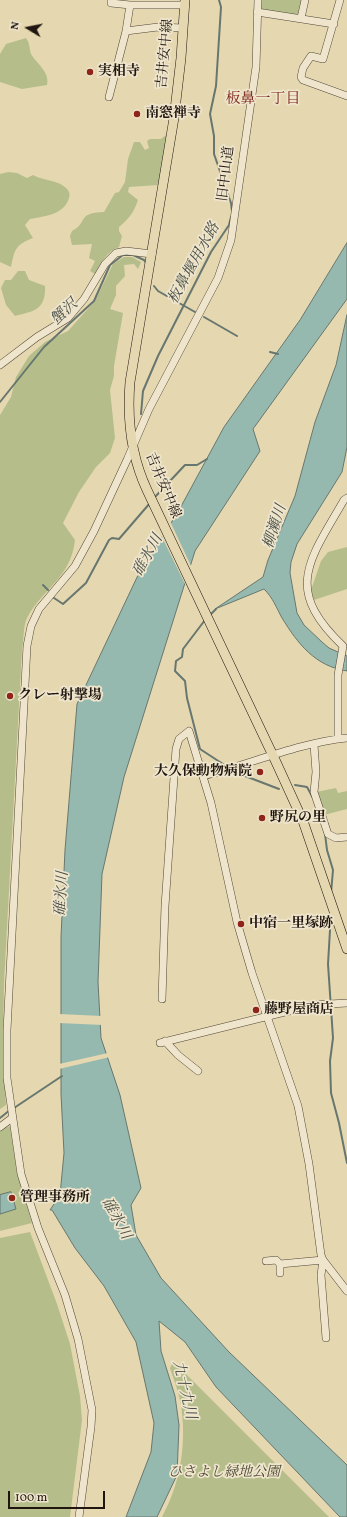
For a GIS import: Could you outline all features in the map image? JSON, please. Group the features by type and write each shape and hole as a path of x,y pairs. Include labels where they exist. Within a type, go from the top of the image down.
{"main road":[{"name":"吉井安中線","path":"185,3 184,28 174,118 130,382 129,399 132,449 145,486 273,755 308,835 347,949"}],"street":[{"path":"111,0 111,4 130,5 185,3"},
{"name":"旧中山道","path":"79,1517 92,1410 78,1339 72,1317 65,1295 37,1226 21,1174 10,1105 6,1066 28,634 39,609 69,574 80,557 132,449 149,409 218,278 227,256 231,240 256,68 258,0"},
{"path":"301,18 305,0"},
{"path":"340,0 323,59 311,56 303,68 301,77 303,80 347,96"},
{"path":"109,97 126,32 130,5"},
{"path":"257,12 334,24"},
{"path":"126,32 158,28 184,28"},
{"path":"0,365 38,337 68,318 84,299 105,264 116,253 126,251 152,254"},
{"path":"338,739 338,674 344,646 322,625 315,614 307,593 307,581 309,565 314,552 344,500 347,498"},
{"path":"162,999 165,906 176,749 179,739 189,731 203,776 217,830 238,922 268,1018 300,1112 309,1164 318,1243 323,1260 347,1291"},
{"path":"203,776 236,768 273,755 347,738"},
{"path":"314,745 316,772 314,792 328,834 336,838 347,837"},
{"path":"198,1071 163,1042 268,1018 313,1005 347,1003"},
{"path":"0,1126 12,1116"},
{"path":"266,1261 276,1260 280,1264 280,1273"},
{"path":"280,1264 323,1260"},
{"path":"323,1260 321,1275 326,1338"}],"green space":[{"path":"260,0 302,0 299,13 296,15 263,10 260,6"},
{"path":"26,38 31,54 47,76 47,85 22,89 0,82 0,54 6,44"},
{"path":"166,135 169,137 166,159 158,185 129,187 128,192 138,200 131,215 119,227 119,231 122,236 119,247 107,255 95,274 90,271 95,261 89,258 92,244 72,245 70,236 72,231 77,228 86,216 104,212 115,193 119,192 125,182 128,159 134,142 140,142 145,150 149,148 147,141 150,139 161,139"},
{"path":"8,172 17,173 27,178 33,175 55,182 65,187 69,194 67,204 63,208 48,216 30,219 25,225 33,238 17,248 11,267 0,262 0,174"},
{"path":"124,257 132,257 141,262 138,269 134,264 124,265 125,276 116,286 116,295 110,309 123,313 114,366 114,376 110,390 115,438 110,453 96,467 79,492 63,523 75,540 68,564 56,582 33,608 27,618 24,629 4,983 3,1050 6,1105 0,1109 0,415 11,397 16,377 29,356 45,342 68,331 95,301 113,264"},
{"path":"18,271 25,271 29,280 45,286 45,294 41,305 38,308 28,313 15,316 6,305 1,288 5,280 11,280"},
{"path":"347,547 347,589 314,600 311,590 321,561 328,552"},
{"path":"336,788 338,793 347,791 347,809 324,815 316,792"},
{"name":"管理事務所","path":"10,1126 17,1173 32,1223 0,1231 0,1129"},
{"path":"30,1232 57,1304 70,1344 80,1396 82,1420 70,1517 0,1517 0,1238"},
{"name":"ひさよし緑地公園","path":"175,1363 329,1517 162,1517 173,1493 182,1454 183,1427 181,1407 178,1390 170,1368 172,1364"}],"water":[{"name":"碓氷川","path":"347,243 347,299 253,429 260,451 195,551 124,777 102,874 98,982 101,1038 120,1095 141,1188 131,1205 136,1235 161,1278 229,1352 347,1465 347,1517 340,1517 216,1387 185,1342 159,1321 161,1351 175,1396 179,1425 177,1475 157,1517 126,1517 151,1452 154,1423 136,1342 104,1286 75,1248 52,1210 50,1210 60,1195 64,1153 61,1094 61,937 65,850 77,704 140,571 178,512 224,427 300,320"},
{"path":"347,315 347,447 342,472 297,544 291,562 290,573 297,613 304,625 322,642 329,648 347,656 347,671 326,664 308,652 294,637 272,599 264,589 215,609 263,577 268,560 295,496 315,422 336,365"},
{"path":"11,1192 16,1209 0,1214 0,1195"}],"pier":[{"path":"170,521 192,568 186,586 161,535"},
{"path":"59,1014 102,1016 103,1025 59,1023"},
{"path":"108,1053 110,1057 59,1069 59,1064"}],"waterway":[{"name":"板鼻堰用水路","path":"219,0 221,7 216,86 210,114 214,136 214,154 231,203 232,211"},
{"name":"板鼻堰用水路","path":"141,414 143,391 158,356 211,252 229,225 231,217"},
{"name":"蟹沢","path":"0,402 44,347 94,301 110,265 123,255 133,255 144,260 146,263"},
{"name":"蟹沢","path":"154,286 158,291 195,312"},
{"name":"蟹沢","path":"204,317 237,336"},
{"name":"蟹沢","path":"270,352 278,354"},
{"path":"154,498 185,465 197,465 207,459"},
{"path":"54,598 63,604 86,583 109,540 112,538 119,539 150,503"},
{"path":"43,585 48,590"},
{"path":"210,615 216,609"},
{"path":"205,620 183,649 182,657 176,661 175,671 185,681 187,698 200,749 226,766"},
{"path":"232,771 279,789"},
{"path":"295,785 307,787 313,798"},
{"path":"325,834 327,850 333,870 331,893"},
{"path":"331,913 328,964 333,1038 330,1061 331,1093 347,1163"},
{"path":"14,1108 62,1076"},
{"path":"0,1118 10,1110"}],"place":[{"name":"実相寺","path":"90,72"},
{"name":"南窓禅寺","path":"137,114"},
{"name":"クレー射撃場","path":"10,696"},
{"name":"大久保動物病院","path":"260,772"},
{"name":"野尻の里","path":"262,818"},
{"name":"中宿一里塚跡","path":"241,924"},
{"name":"藤野屋商店","path":"256,1010"},
{"name":"管理事務所","path":"12,1198"}],"district":[{"name":"板鼻一丁目","path":"263,100"}],"water label":[{"name":"柳瀬川","path":"276,527"},
{"name":"九十九川","path":"183,1390"}]}
